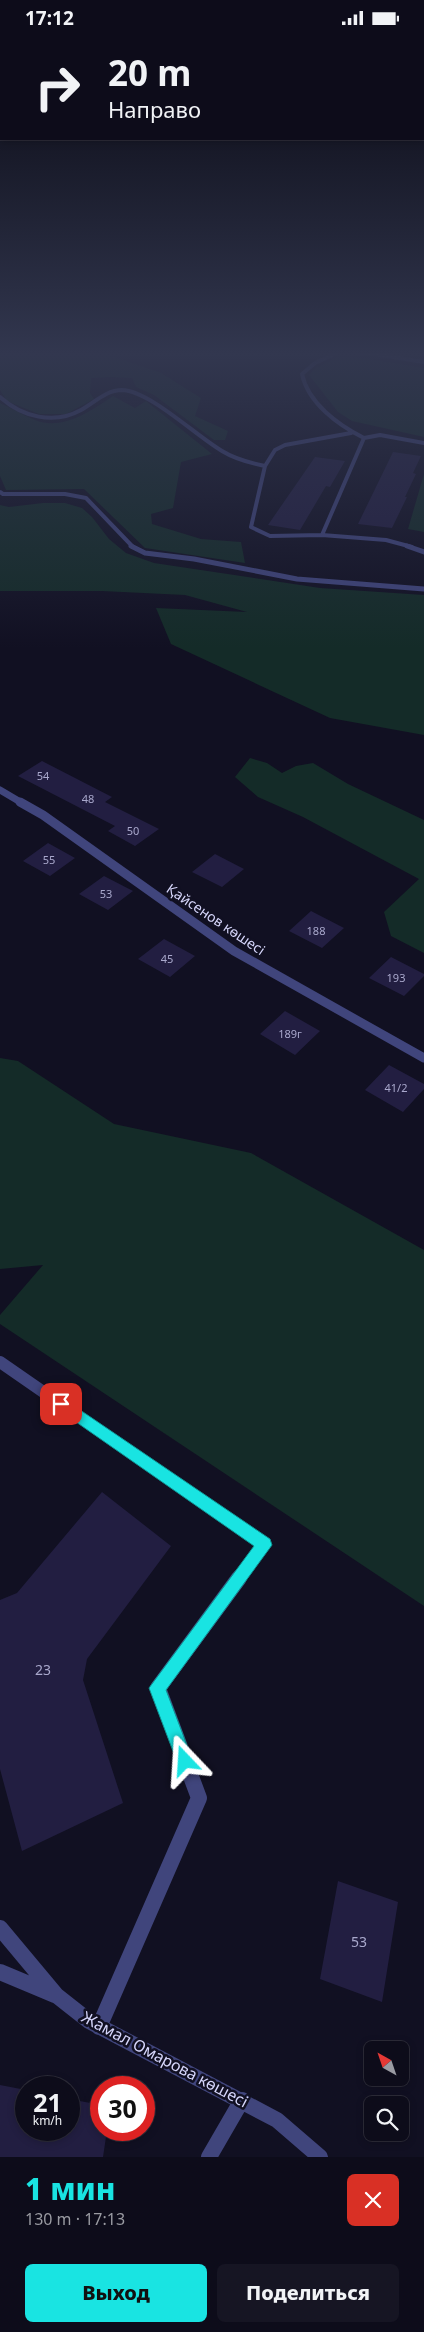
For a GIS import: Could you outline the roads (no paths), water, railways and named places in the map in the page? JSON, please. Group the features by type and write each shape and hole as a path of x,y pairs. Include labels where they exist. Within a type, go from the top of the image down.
{"street":[{"name":"Қайсенов көшесі","path":"0,790 43,815 234,951 424,1058"},
{"path":"0,1362 264,1545 158,1688 198,1798 99,2027"},
{"name":"Жамал Омарова көшесі","path":"0,1928 56,1995 89,2021 277,2120 320,2157"},
{"name":"Жамал Омарова көшесі","path":"0,1972 56,1995"},
{"path":"209,2157 242,2100"}],"lane":[{"path":"220,450 240,461 265,466"},
{"path":"275,450 265,466 251,527 270,536 322,535 386,540 424,552"},
{"path":"322,535 359,450"},
{"path":"0,492 4,494 65,494 86,498 131,546 145,553 194,559 298,579 424,589"}]}
